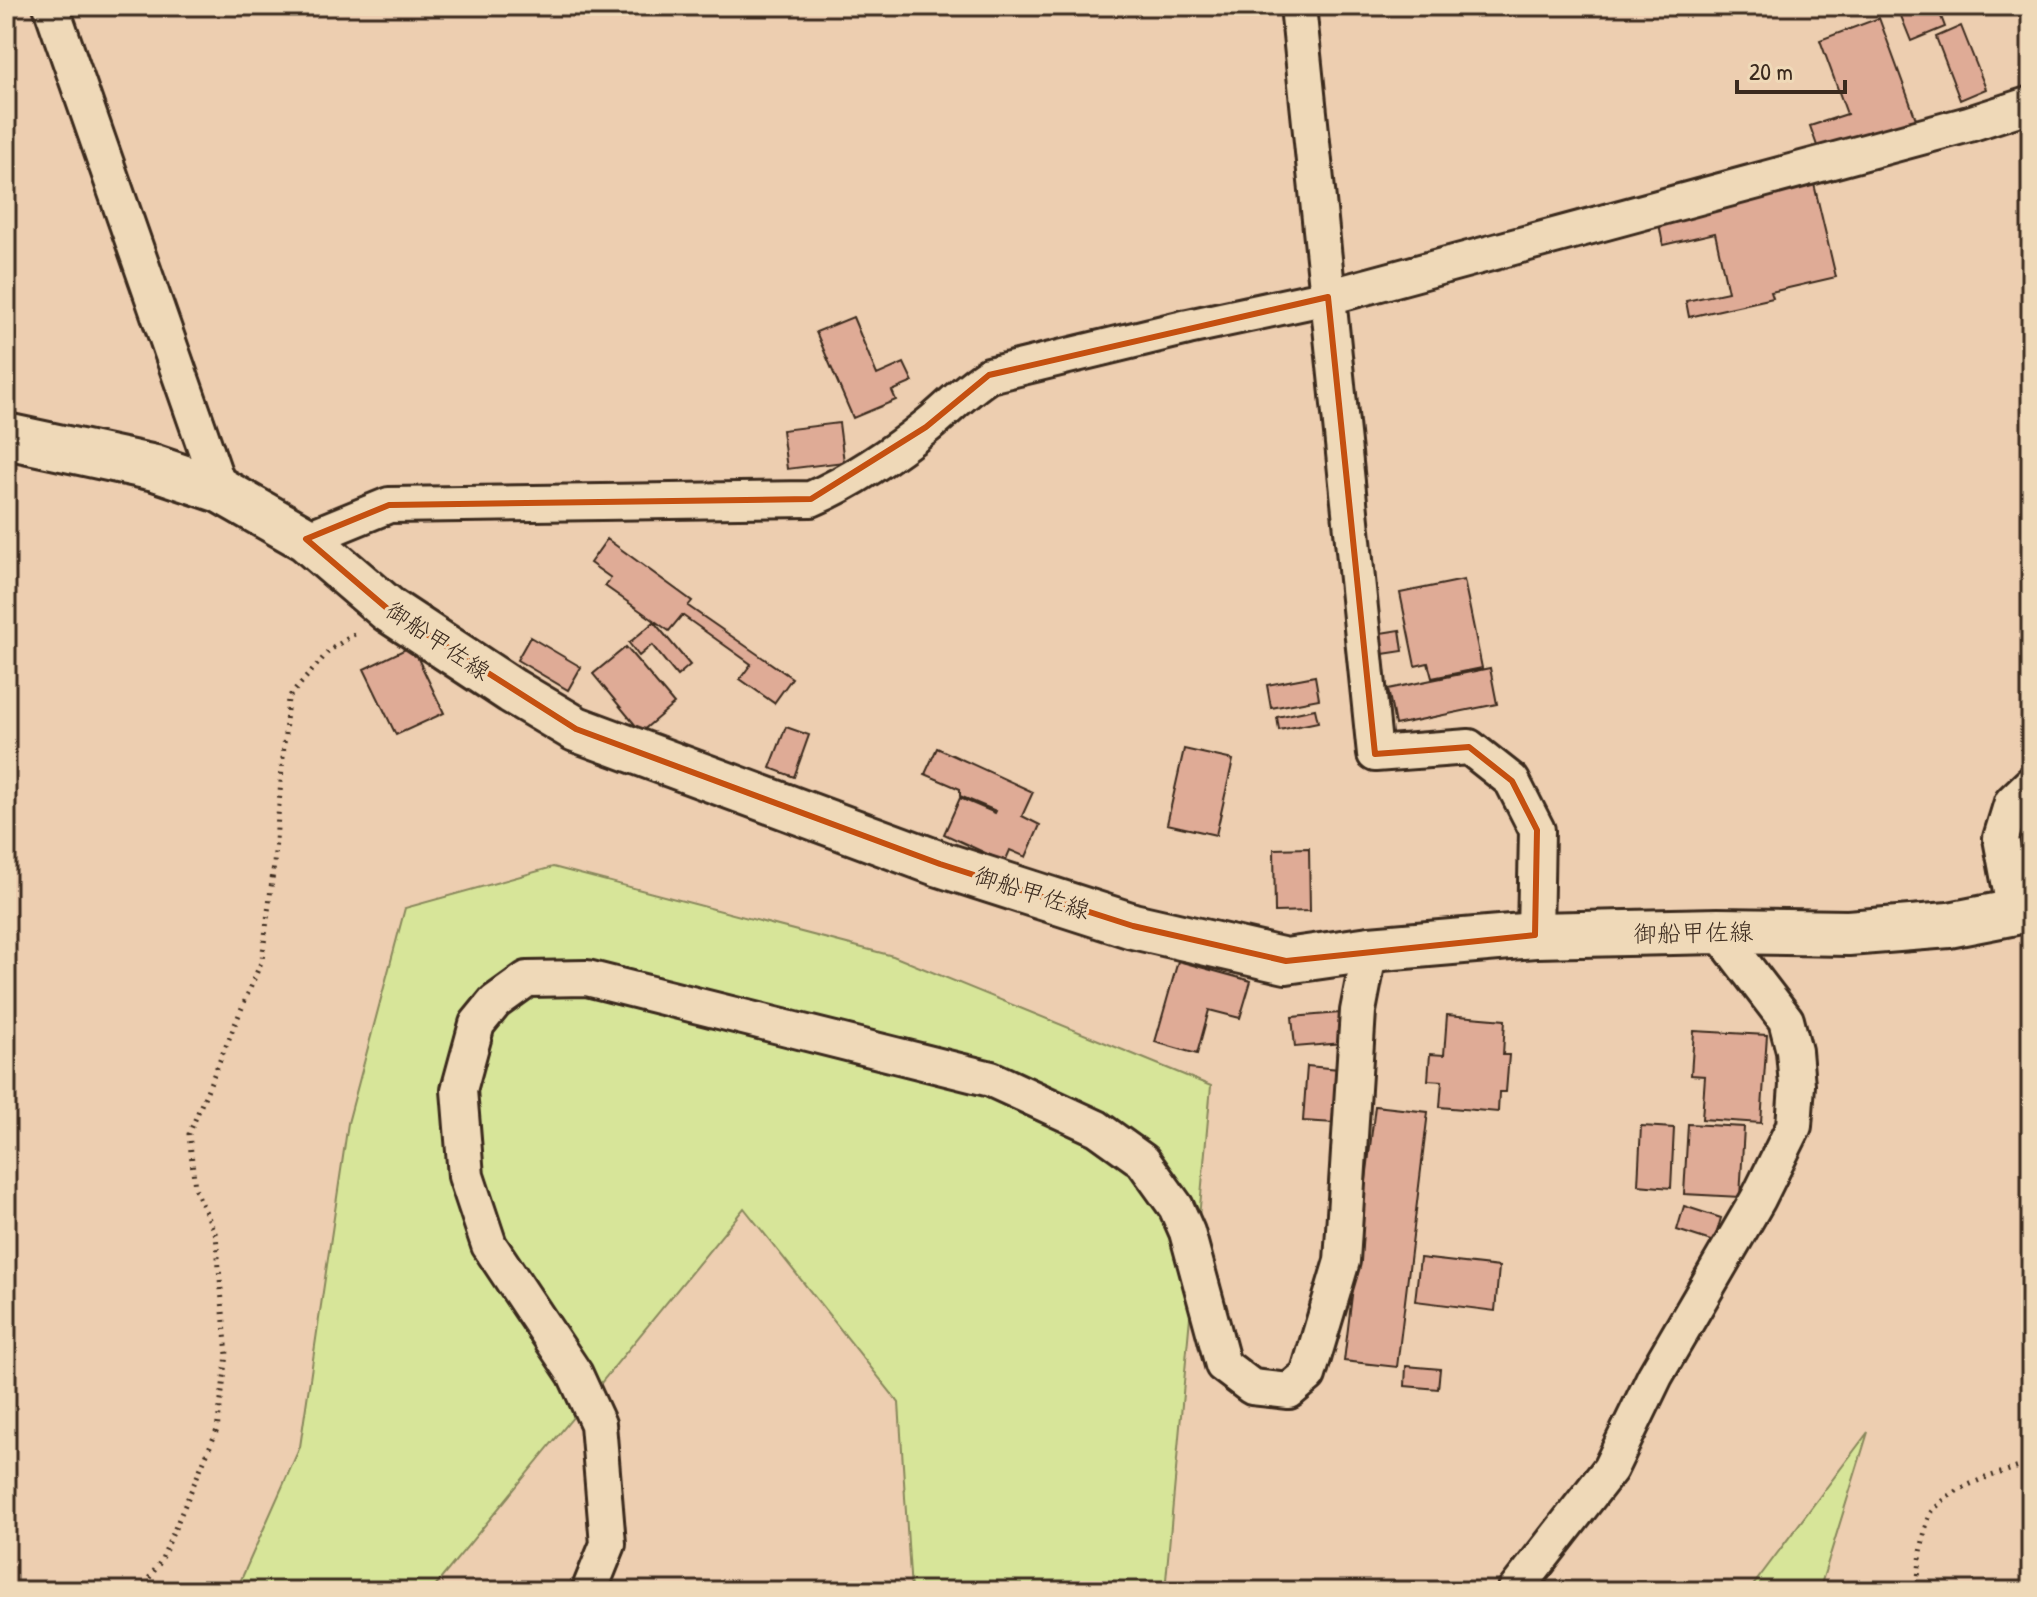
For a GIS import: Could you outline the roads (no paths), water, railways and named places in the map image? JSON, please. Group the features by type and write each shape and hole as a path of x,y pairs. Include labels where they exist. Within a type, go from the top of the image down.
{"main road":[{"name":"御船甲佐線","path":"6,436 155,468 220,490 306,539 389,610 576,729 940,864 1133,926 1286,961 1370,949 1535,935 1718,931 1848,933 1949,925 2023,911"}],"street":[{"path":"51,6 220,490"},
{"path":"1298,6 1375,754 1469,747 1512,781 1537,830 1535,935"},
{"path":"306,539 389,505 811,499 838,487 926,427 970,387 989,375 1328,297 1969,124 2031,104"},
{"name":"御船甲佐線","path":"2023,911 2001,838 2012,802 2031,784"},
{"path":"1515,1591 1610,1469 1655,1376 1758,1199 1794,1126 1797,1085 1794,1051 1786,1020 1718,931"},
{"path":"589,1591 608,1544 598,1424 575,1374 489,1245 466,1176 459,1090 477,1024 495,1002 527,979 587,978 991,1079 1097,1128 1143,1161 1176,1207 1187,1232 1223,1365 1252,1387 1289,1391 1308,1375 1342,1261 1358,1011 1370,949"}]}
